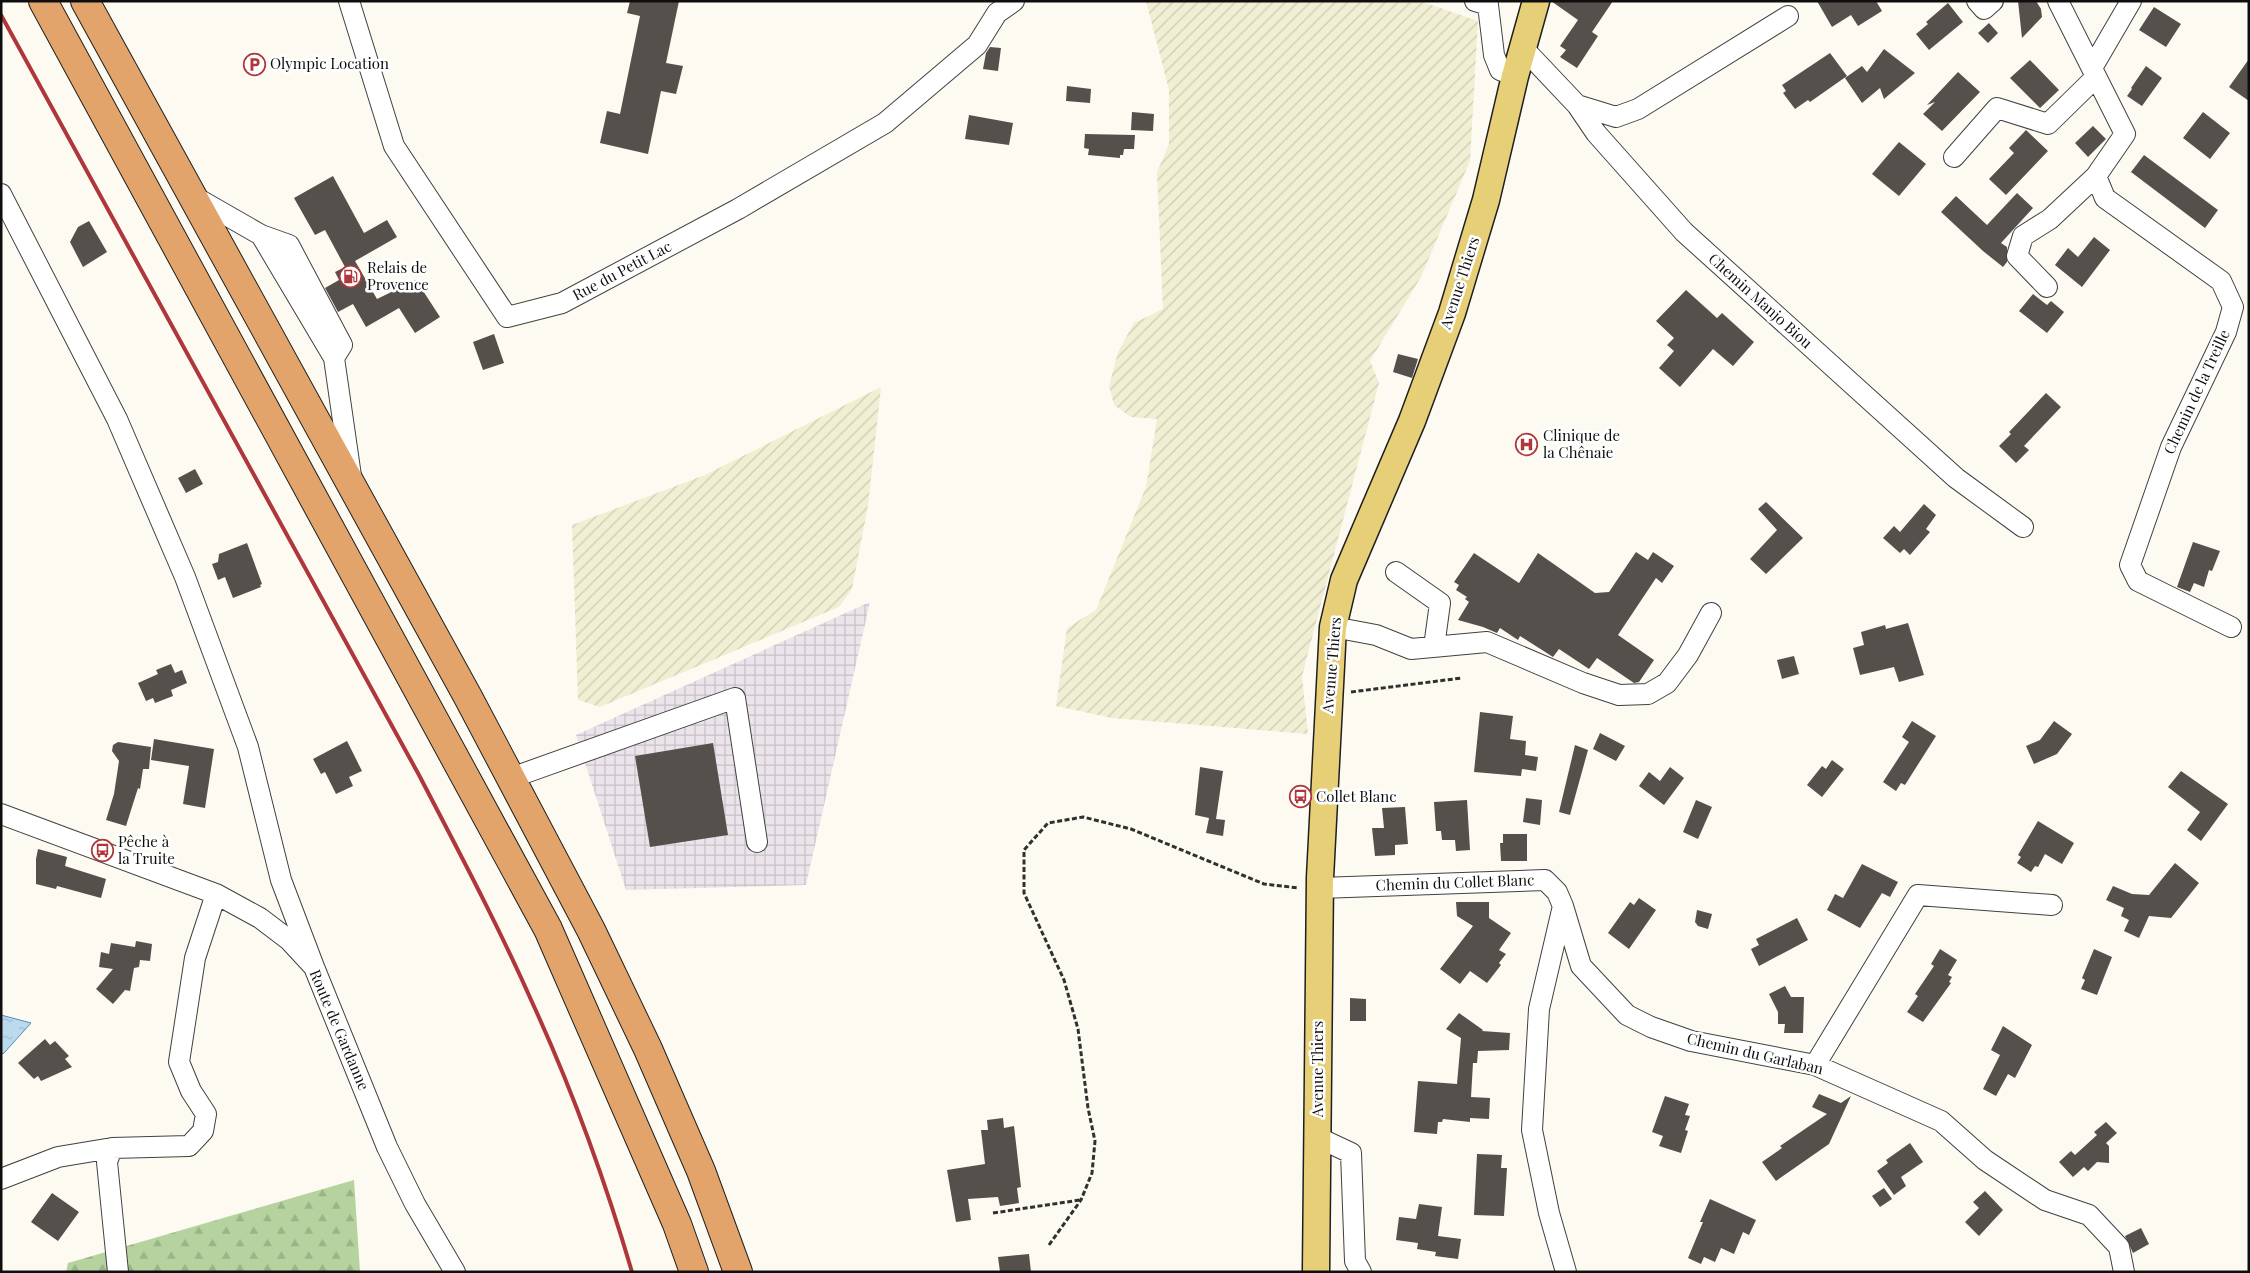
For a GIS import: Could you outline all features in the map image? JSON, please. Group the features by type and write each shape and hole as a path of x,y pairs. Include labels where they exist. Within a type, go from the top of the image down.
{"highway":[{"path":"43,1 548,929 677,1224 694,1272"},
{"path":"85,1 512,778 591,930 648,1049 701,1171 738,1272"}],"main road":[{"name":"Avenue Thiers","path":"1316,1272 1320,888 1328,695 1333,627 1344,580 1412,421 1452,313 1486,200 1515,76 1536,1"}],"street":[{"name":"Rue du Petit Lac","path":"348,1 394,146 507,316 562,303 738,209 885,122 977,46 997,13 1014,1"},
{"path":"1476,1 1488,5 1494,55 1500,70 1515,76"},
{"path":"1977,1 1984,9 1993,1"},
{"path":"2046,287 2017,256 2023,236 2050,219 2096,176 2125,134 2058,1"},
{"path":"1954,156 1997,108 2048,124 2094,72 2131,1"},
{"path":"1577,105 1616,117 1638,109 1788,16"},
{"name":"Chemin Manjo Biou","path":"1523,48 1577,105 1596,133 1684,232 1956,478 2023,527"},
{"name":"Chemin de la Treille","path":"2096,176 2105,198 2221,281 2233,307 2226,332 2171,447 2130,565 2138,581 2232,627"},
{"path":"1,194 117,419 185,576 248,747 281,880 314,966"},
{"path":"192,196 261,235 289,245 338,351 353,488"},
{"path":"261,235 338,351"},
{"path":"1396,572 1440,603 1434,647"},
{"path":"1333,627 1376,635 1411,649 1487,642 1583,683 1619,695 1648,694 1667,683 1688,655 1711,613"},
{"path":"512,778 735,698 758,842"},
{"name":"Route de Gardanne","path":"1,814 216,894 260,918 290,940 314,966 387,1147 415,1204 455,1272"},
{"name":"Chemin du Collet Blanc","path":"1320,888 1545,880 1557,892 1563,906"},
{"path":"1,1179 58,1156 112,1148 189,1146 203,1131 206,1114 191,1091 179,1062 195,958 216,894"},
{"path":"1815,1065 1918,896 2052,905"},
{"path":"1563,906 1539,1009 1532,1130 1549,1213 1566,1272"},
{"name":"Chemin du Garlaban","path":"1563,906 1581,966 1627,1015 1651,1027 1691,1041 1815,1065 1941,1121 1985,1160 2045,1200 2089,1215 2119,1247 2124,1272"},
{"path":"1318,1138 1351,1153 1355,1261 1361,1272"},
{"path":"112,1148 107,1162 118,1272"}],"path":[{"path":"1328,695 1462,678"},
{"path":"1049,1245 1081,1200 1092,1174 1095,1141 1088,1108 1078,1029 1064,980 1024,893 1024,850 1048,823 1083,817 1131,830 1264,884 1320,888"},
{"path":"993,1212 1081,1200"}],"shaded area":[{"path":"870,602 806,885 626,890 576,735"}],"green space":[{"path":"1146,1 1420,1 1478,21 1470,161 1421,277 1370,361 1379,383 1302,676 1308,734 1112,718 1056,706 1067,628 1096,610 1146,487 1157,419 1131,417 1114,405 1109,386 1118,352 1134,323 1163,309 1157,172 1169,144 1169,90"},
{"path":"881,387 868,506 852,589 839,607 600,707 578,700 572,525 705,475"},
{"path":"354,1180 360,1272 66,1272 68,1263"}],"water":[{"path":"1,1015 31,1023 3,1054 1,1052"}],"building":[{"path":"630,1 679,1 666,63 683,66 676,94 661,91 648,154 600,143 607,111 620,114 640,16 627,13"},
{"path":"1551,1 1613,1 1592,32 1598,36 1577,68 1560,57 1566,50 1560,46 1578,20"},
{"path":"1817,1 1876,1 1882,11 1858,26 1851,15 1832,27"},
{"path":"2018,1 2036,1 2041,9 2042,17 2022,38"},
{"path":"1948,3 1963,22 1929,50 1916,34 1928,24 1926,22"},
{"path":"2154,7 2181,24 2166,47 2139,30"},
{"path":"1989,23 1998,33 1988,43 1978,33"},
{"path":"990,47 1001,48 998,71 983,69 986,53"},
{"path":"1884,49 1915,73 1884,99 1880,88 1862,103 1845,78 1862,66 1867,72"},
{"path":"1830,53 1847,76 1810,102 1808,100 1795,109 1783,93 1786,91 1782,85"},
{"path":"2249,59 2249,101 2229,87"},
{"path":"2030,60 2059,90 2040,108 2010,78"},
{"path":"2146,66 2162,78 2142,106 2127,96"},
{"path":"1958,72 1980,92 1942,131 1923,114 1935,102 1927,105"},
{"path":"1067,86 1091,89 1090,103 1066,101"},
{"path":"1132,112 1154,114 1153,131 1131,130"},
{"path":"2203,112 2230,133 2210,159 2183,138"},
{"path":"969,115 1013,123 1009,145 965,139"},
{"path":"2093,126 2106,139 2088,157 2075,143"},
{"path":"2026,130 2048,151 2006,195 1989,179 2014,153 2009,148"},
{"path":"1085,134 1135,135 1134,149 1124,149 1123,155 1120,155 1120,158 1088,155 1089,149 1084,148"},
{"path":"1899,142 1926,164 1899,196 1872,174"},
{"path":"2144,155 2218,210 2205,228 2131,172"},
{"path":"333,176 364,233 387,220 397,237 355,261 377,299 416,280 440,317 415,333 399,308 366,327 353,304 338,312 325,288 339,280 335,272 345,267 325,230 315,235 294,198"},
{"path":"2017,193 2033,208 2001,243 2007,247 2007,262 2003,267 1941,212 1956,196 1987,225"},
{"path":"89,221 107,252 83,267 70,242 78,227"},
{"path":"2094,237 2110,250 2082,287 2055,265 2068,248 2078,257"},
{"path":"1686,290 1717,318 1722,313 1754,342 1733,366 1713,349 1680,387 1659,368 1674,351 1667,345 1674,338 1656,321"},
{"path":"2033,294 2047,305 2051,301 2064,312 2047,333 2019,311"},
{"path":"494,334 504,363 483,370 473,342"},
{"path":"1398,354 1418,359 1412,378 1393,372"},
{"path":"2046,393 2061,407 2024,446 2029,450 2016,463 1999,446 2011,434 2009,432"},
{"path":"195,469 203,484 186,493 178,478"},
{"path":"1766,502 1803,538 1766,574 1750,559 1777,530 1758,509"},
{"path":"1924,504 1936,515 1926,529 1930,532 1910,555 1904,549 1900,553 1883,538 1894,526 1900,532"},
{"path":"2193,542 2220,551 2212,571 2209,570 2204,587 2194,583 2190,592 2177,587"},
{"path":"247,543 262,584 260,585 261,587 233,598 225,577 218,580 212,564 218,562 219,554"},
{"path":"1636,552 1648,560 1653,552 1674,566 1662,583 1656,578 1618,635 1654,660 1639,682 1634,683 1597,658 1589,669 1559,649 1553,657 1520,636 1518,640 1500,628 1497,633 1458,620 1469,602 1465,599 1467,597 1456,590 1459,585 1454,582 1474,553 1519,583 1538,553 1595,593 1609,592"},
{"path":"1908,623 1924,675 1899,682 1894,667 1860,675 1853,648 1864,645 1861,632 1885,625 1886,629"},
{"path":"1794,656 1799,674 1782,679 1777,660"},
{"path":"171,664 175,673 182,670 187,683 171,690 173,696 155,703 153,698 146,701 138,683 158,674 156,670"},
{"path":"1480,712 1513,716 1510,739 1526,741 1525,755 1538,757 1536,771 1522,769 1521,776 1474,772"},
{"path":"1912,721 1936,736 1905,785 1901,783 1896,791 1883,782 1909,742 1902,737"},
{"path":"2054,721 2072,734 2057,754 2034,764 2026,746 2040,740"},
{"path":"1600,733 1625,746 1616,761 1593,749"},
{"path":"154,739 214,749 205,808 183,804 189,766 151,760"},
{"path":"347,741 362,771 349,777 353,786 336,794 325,772 321,774 313,759"},
{"path":"118,742 151,747 149,769 143,769 140,789 138,788 126,826 106,820 114,794 119,761 112,751 113,745"},
{"path":"713,743 728,835 650,847 635,756"},
{"path":"1575,745 1588,750 1570,815 1559,812"},
{"path":"1832,760 1844,769 1822,797 1807,785 1822,766 1826,769"},
{"path":"1200,767 1223,771 1216,819 1225,820 1223,836 1206,833 1209,818 1195,815"},
{"path":"1670,767 1684,778 1664,805 1639,786 1649,772 1660,781"},
{"path":"2181,771 2228,804 2201,841 2187,830 2200,812 2168,787"},
{"path":"1526,798 1542,800 1540,825 1523,822"},
{"path":"1467,800 1470,850 1456,851 1455,840 1442,840 1441,831 1436,831 1434,802"},
{"path":"1696,800 1712,807 1698,839 1683,832"},
{"path":"1405,807 1408,844 1395,845 1395,855 1375,856 1372,828 1384,828 1382,808"},
{"path":"2038,821 2074,843 2062,864 2045,854 2038,867 2035,866 2031,872 2017,863 2021,857 2018,855"},
{"path":"1503,834 1527,834 1527,861 1501,861 1500,843 1503,843"},
{"path":"38,849 67,857 65,866 106,879 101,898 57,886 56,889 36,884"},
{"path":"2175,863 2199,883 2171,918 2149,916 2139,938 2124,931 2129,920 2121,916 2124,908 2106,900 2113,886 2132,894 2149,895"},
{"path":"1862,864 1898,882 1890,897 1882,893 1860,928 1827,910 1835,894 1843,898"},
{"path":"1639,898 1656,910 1629,949 1608,933 1630,902 1634,905"},
{"path":"1456,902 1489,902 1489,918 1511,933 1499,950 1506,954 1499,963 1501,965 1487,983 1470,971 1460,984 1440,969 1473,926 1457,916"},
{"path":"1697,910 1712,914 1708,929 1698,926 1695,922"},
{"path":"1797,918 1808,940 1759,966 1751,949 1759,945 1756,939"},
{"path":"136,941 152,944 150,961 140,960 139,967 134,968 130,991 125,990 113,1004 96,989 113,969 99,967 101,952 109,954 111,943 135,947"},
{"path":"1940,949 1957,960 1948,975 1952,977 1949,982 1951,983 1923,1022 1907,1012 1918,996 1915,994 1934,966 1931,964"},
{"path":"2094,949 2112,957 2097,995 2081,989 2085,980 2082,978"},
{"path":"1785,986 1791,997 1804,997 1803,1033 1784,1033 1785,1024 1778,1024 1778,1012 1769,994"},
{"path":"1350,998 1366,999 1366,1021 1350,1021"},
{"path":"1459,1013 1482,1031 1510,1033 1509,1050 1478,1051 1477,1063 1473,1063 1471,1097 1490,1098 1489,1119 1470,1118 1470,1122 1443,1119 1442,1122 1438,1122 1437,1134 1414,1132 1418,1081 1457,1084 1461,1038 1446,1029"},
{"path":"2003,1026 2032,1045 2015,1078 2008,1074 1996,1096 1983,1089 2000,1055 1991,1050"},
{"path":"45,1039 50,1045 55,1041 69,1056 65,1059 72,1067 41,1081 38,1076 34,1079 18,1063"},
{"path":"1819,1094 1841,1103 1851,1096 1829,1144 1776,1181 1762,1162 1782,1148 1780,1146 1827,1114 1812,1107"},
{"path":"1665,1096 1689,1104 1685,1115 1690,1116 1685,1130 1688,1131 1681,1153 1659,1146 1663,1136 1652,1132"},
{"path":"1003,1118 1004,1128 1014,1126 1021,1187 1017,1188 1019,1203 1000,1206 998,1197 968,1199 971,1220 956,1222 947,1170 985,1164 981,1130 988,1130 987,1120"},
{"path":"2106,1122 2117,1133 2106,1143 2109,1146 2109,1163 2097,1162 2088,1171 2084,1167 2073,1177 2059,1162 2071,1151 2075,1155 2097,1135 2094,1132"},
{"path":"1910,1143 1923,1162 1901,1177 1906,1186 1894,1195 1877,1171 1888,1163 1886,1160"},
{"path":"1477,1154 1502,1155 1501,1168 1507,1168 1504,1216 1474,1215"},
{"path":"1884,1188 1892,1199 1880,1207 1872,1196"},
{"path":"1985,1191 2003,1210 1979,1236 1965,1222 1979,1208 1973,1202"},
{"path":"52,1193 79,1212 58,1241 31,1222"},
{"path":"1710,1199 1756,1220 1749,1235 1743,1232 1734,1254 1721,1248 1715,1262 1704,1257 1701,1264 1688,1258"},
{"path":"1419,1204 1442,1207 1438,1236 1461,1239 1458,1259 1435,1256 1436,1252 1417,1249 1418,1243 1396,1240 1399,1217 1416,1219"},
{"path":"2141,1228 2149,1244 2133,1253 2125,1236"},
{"path":"1029,1254 1031,1272 1000,1272 998,1257"}],"railway":[{"path":"1,15 419,775 477,888 519,973 561,1068 611,1203 632,1272"}],"place":[{"name":"Olympic Location","path":"254,64"},
{"name":"Relais de Provence","path":"351,277"},
{"name":"Clinique de la Chênaie","path":"1527,445"},
{"name":"Collet Blanc","path":"1300,797"},
{"name":"Pêche à la Truite","path":"102,851"}]}
